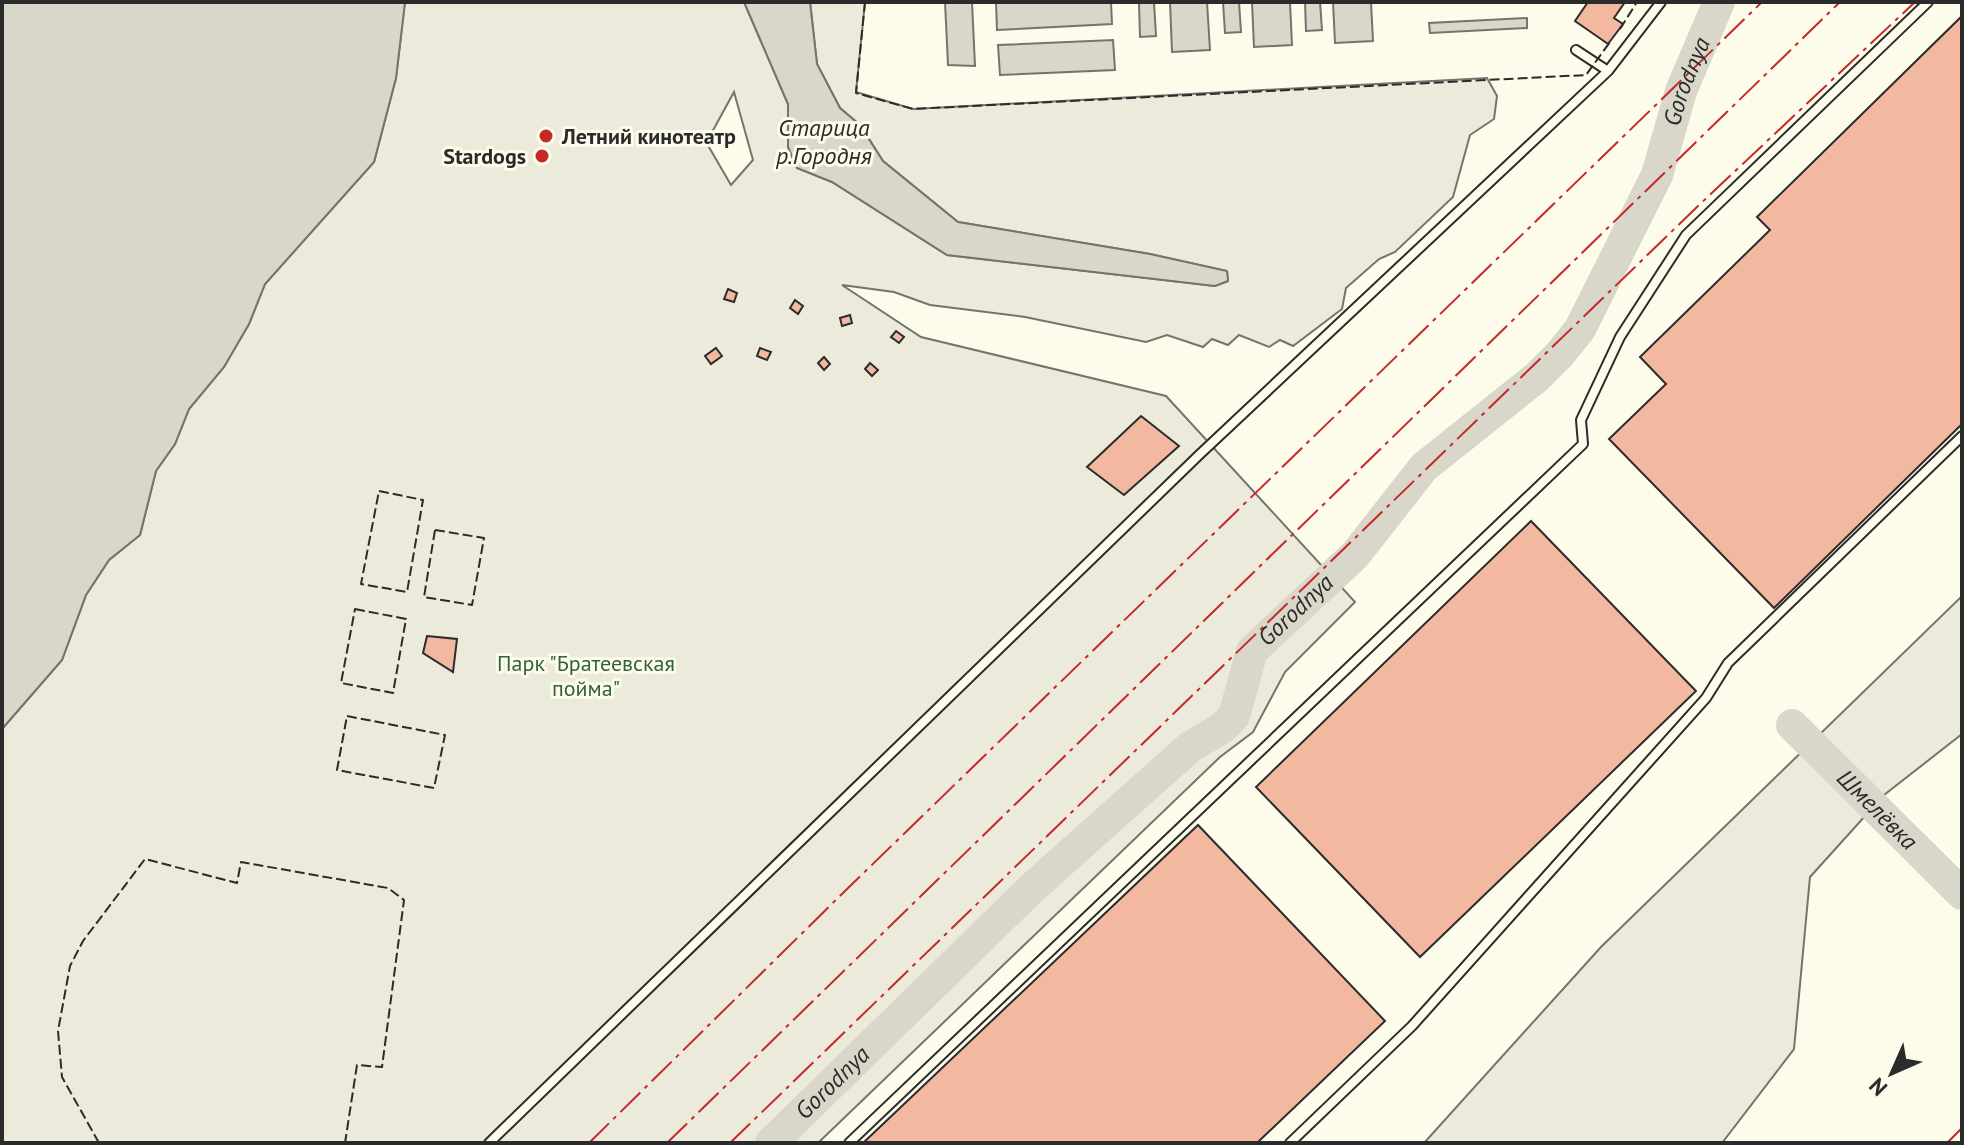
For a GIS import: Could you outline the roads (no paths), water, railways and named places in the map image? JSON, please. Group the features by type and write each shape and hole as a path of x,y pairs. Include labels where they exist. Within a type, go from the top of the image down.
{"lane":[{"path":"489,1143 1199,455 1608,71 1661,2"},
{"path":"849,1143 1583,444 1581,420 1620,337 1686,235 1928,2"},
{"path":"1576,50 1608,71"},
{"path":"1290,1143 1412,1026 1706,698 1728,663 1962,436"}],"water":[{"path":"2,2 405,2 396,78 374,162 265,284 249,324 224,367 189,409 175,444 156,471 140,535 109,560 86,595 62,660 2,729"},
{"name":"Старица р.Городня","path":"744,2 810,2 817,64 840,108 860,125 883,161 958,222 1150,254 1227,271 1228,281 1215,286 947,255 832,182 797,168 788,147 788,104"},
{"path":"945,2 972,2 975,66 948,65"},
{"path":"996,2 1111,2 1112,24 997,30"},
{"path":"1139,2 1154,2 1156,36 1140,37"},
{"path":"1170,2 1207,2 1210,50 1172,52"},
{"path":"1223,2 1239,2 1241,32 1225,33"},
{"path":"1252,2 1290,2 1292,45 1254,47"},
{"path":"1305,2 1320,2 1322,30 1306,31"},
{"path":"1333,2 1371,2 1373,41 1335,43"},
{"path":"1527,18 1527,28 1430,33 1429,23"},
{"path":"1113,40 1115,70 1000,75 998,45"}],"waterway":[{"name":"Gorodnya","path":"771,1143 1032,888 1190,747 1222,728 1234,716 1252,651 1355,555 1424,467 1537,377 1560,354 1580,329 1657,175 1681,91 1719,2"},
{"name":"Шмелёвка","path":"1792,725 1962,894"}],"place":[{"name":"Летний кинотеатр","path":"546,136"},
{"name":"Stardogs","path":"542,156"}],"park label":[{"name":"Парк \"Братеевская пойма\"","path":"586,676"}]}
